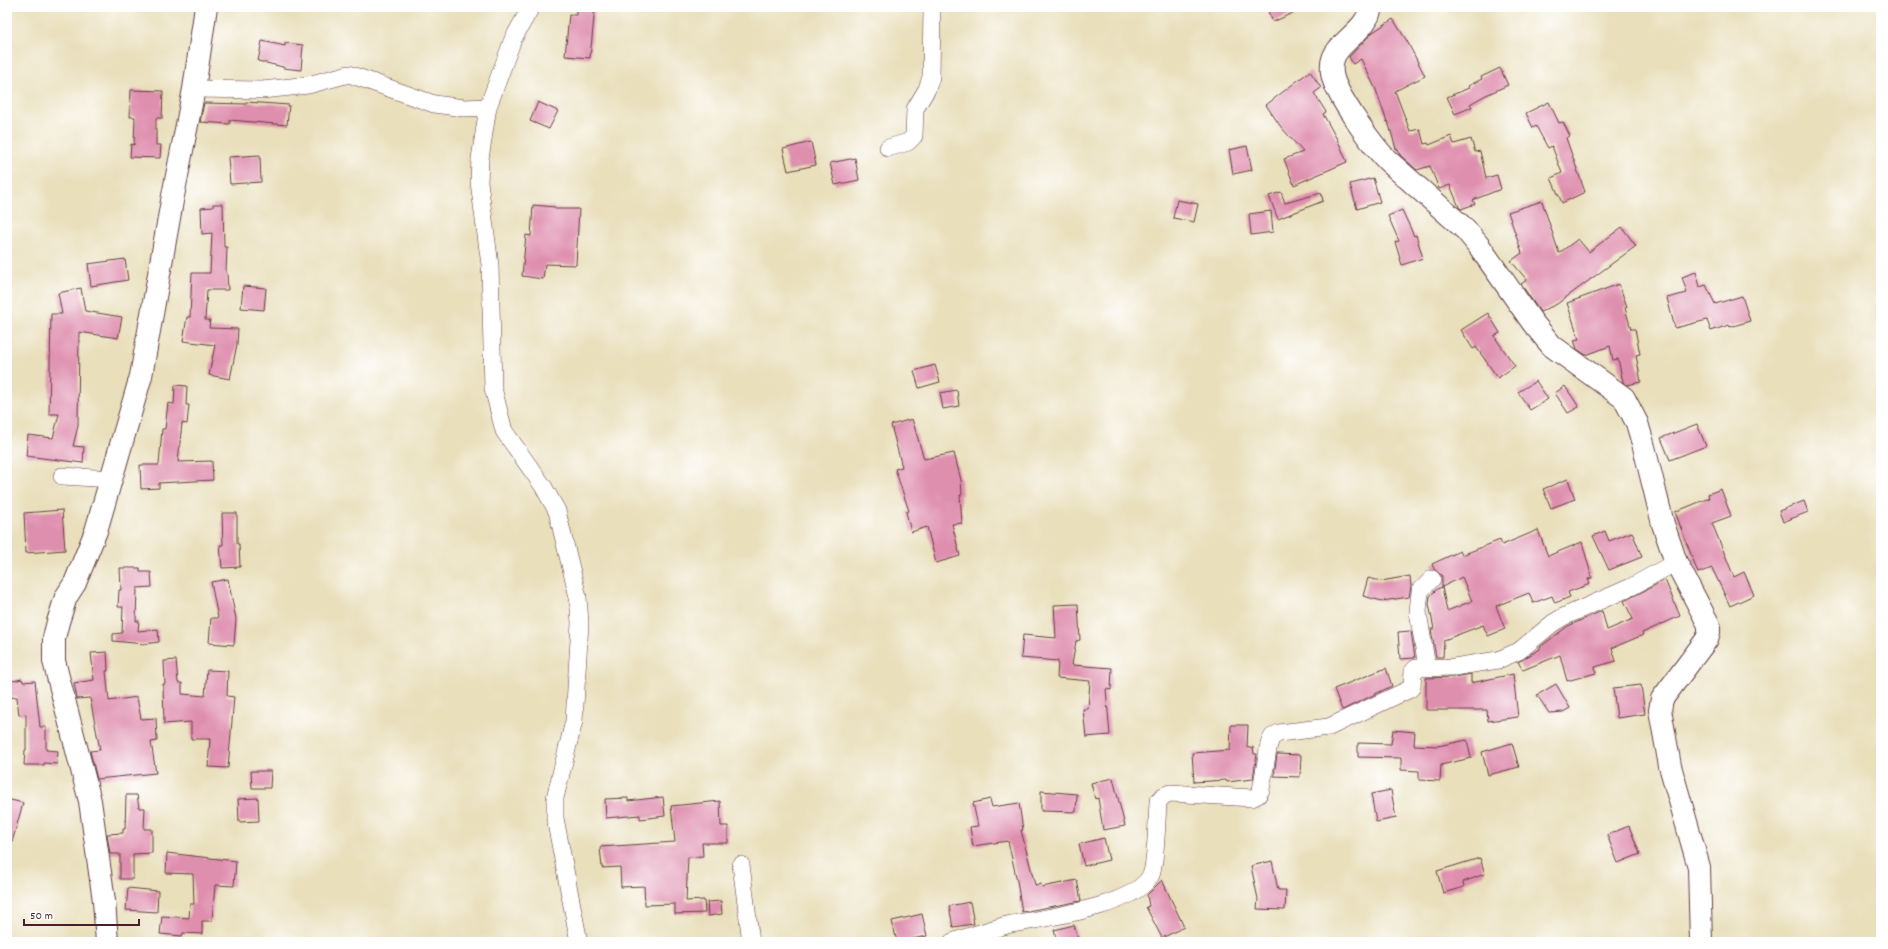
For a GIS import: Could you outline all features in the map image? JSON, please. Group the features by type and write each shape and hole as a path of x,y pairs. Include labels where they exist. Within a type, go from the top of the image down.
{"street":[{"path":"107,942 104,901 90,801 54,653 54,638 66,597 75,583 96,532 141,376 172,201 194,89 206,7"},
{"path":"530,7 513,39 488,107 480,159 479,182 490,265 492,388 504,431 543,486 557,511 578,597 580,623 574,721 555,806 555,818 579,942"},
{"path":"888,148 908,142 914,136 916,109 927,89 931,77 932,7"},
{"path":"1371,7 1364,22 1338,50 1332,62 1332,74 1334,81 1346,104 1378,150 1388,161 1466,230 1479,246 1523,310 1552,346 1624,398 1637,424 1663,524 1676,562 1706,618 1709,629 1707,639 1662,699 1660,710 1670,766 1698,867 1701,889 1702,942"},
{"path":"194,89 262,90 308,85 349,74 446,106 464,108 488,107"},
{"path":"62,476 112,479"},
{"path":"952,942 1006,926 1094,908 1117,900 1144,883 1152,873 1158,802 1163,796 1170,793 1252,798 1258,795 1261,790 1272,737 1279,733 1329,727 1342,719 1357,715 1410,689 1412,687 1413,671 1416,668 1454,667 1498,660 1519,651 1553,623 1563,617 1631,587 1676,562"},
{"path":"1427,667 1418,612 1420,591 1432,579"},
{"path":"741,865 751,942"}],"building":[{"path":"576,7 595,7 590,58 565,56 569,15 576,15"},
{"path":"1266,7 1306,7 1273,22"},
{"path":"1393,19 1407,41 1425,76 1395,91 1410,131 1420,129 1424,144 1428,143 1429,145 1451,136 1454,144 1471,139 1475,152 1480,151 1486,178 1497,175 1501,189 1473,200 1475,204 1461,209 1450,185 1439,189 1430,166 1417,170 1400,155 1398,149 1396,149 1388,121 1387,122 1376,90 1361,59 1353,64 1349,57 1373,32"},
{"path":"262,41 285,46 285,43 303,45 301,70 283,68 258,61"},
{"path":"1500,68 1508,85 1470,104 1472,107 1455,114 1447,97 1469,88 1468,86 1482,79 1481,77"},
{"path":"1310,71 1321,88 1314,93 1326,112 1323,114 1339,143 1347,162 1294,185 1284,159 1303,152 1281,127 1266,105"},
{"path":"131,90 163,91 162,118 156,118 156,145 161,145 160,158 130,157 131,144 134,145 135,117 130,117"},
{"path":"246,102 289,105 287,125 230,120 230,124 200,122 204,103 246,104"},
{"path":"538,102 558,111 549,129 530,121"},
{"path":"1549,102 1559,123 1563,122 1570,136 1566,138 1585,192 1562,203 1551,178 1562,173 1552,146 1548,148 1536,126 1533,128 1526,113"},
{"path":"811,142 816,165 788,171 783,149"},
{"path":"1247,146 1252,170 1233,174 1229,150"},
{"path":"260,155 261,182 230,184 228,157"},
{"path":"855,158 859,180 835,185 830,163"},
{"path":"1373,178 1380,202 1357,209 1350,184"},
{"path":"1281,192 1285,203 1321,193 1323,201 1278,219 1269,196"},
{"path":"1177,200 1198,204 1194,222 1173,218"},
{"path":"1542,201 1559,253 1578,239 1589,252 1622,227 1636,246 1557,304 1540,312 1521,284 1527,280 1511,261 1522,253 1508,212"},
{"path":"213,204 223,204 224,247 227,247 226,273 228,290 207,290 205,320 210,320 209,328 238,329 237,344 230,379 209,375 215,345 183,341 187,317 190,317 192,273 210,273 212,233 202,234 201,208 213,207"},
{"path":"533,205 555,207 555,209 579,209 576,265 545,264 543,279 522,276 526,235 531,236"},
{"path":"1402,210 1414,236 1416,235 1423,258 1402,265 1395,242 1399,241 1388,216"},
{"path":"1271,211 1273,232 1251,235 1249,214"},
{"path":"125,259 128,280 91,286 88,264"},
{"path":"1696,272 1700,287 1706,285 1715,304 1742,296 1750,321 1730,327 1729,325 1711,331 1707,320 1675,328 1667,298 1687,293 1682,277"},
{"path":"1619,284 1627,307 1625,308 1631,329 1635,329 1640,354 1636,355 1641,382 1627,385 1623,382 1618,359 1613,360 1610,346 1586,355 1577,349 1574,340 1579,339 1567,303"},
{"path":"243,286 266,288 264,310 241,308"},
{"path":"81,288 85,311 122,317 118,338 79,332 78,426 73,446 84,447 83,463 26,456 28,435 53,438 59,414 49,414 51,314 62,314 58,293"},
{"path":"1488,313 1500,333 1494,336 1515,366 1498,378 1476,347 1473,349 1461,330"},
{"path":"935,365 940,382 919,388 914,371"},
{"path":"1536,381 1548,399 1530,410 1518,392"},
{"path":"175,385 187,386 186,405 189,405 187,424 182,423 178,462 212,461 213,480 159,483 159,488 141,489 140,465 159,465 162,429 165,429 168,403 174,404"},
{"path":"1565,386 1579,407 1568,413 1555,393"},
{"path":"957,390 959,406 943,409 940,393"},
{"path":"912,419 924,459 954,453 961,480 962,495 960,495 962,523 952,524 960,556 936,563 927,527 911,532 906,512 909,511 895,469 902,467 891,425"},
{"path":"1697,424 1706,446 1670,460 1661,438"},
{"path":"1568,479 1575,499 1551,508 1543,489"},
{"path":"1721,489 1731,516 1712,523 1734,577 1744,572 1754,595 1730,606 1712,568 1698,573 1675,512 1709,498 1708,494"},
{"path":"1804,501 1808,512 1783,522 1779,511"},
{"path":"62,510 65,550 26,553 24,513"},
{"path":"222,513 237,513 237,544 239,544 240,567 222,568 220,545 223,545"},
{"path":"1538,530 1548,556 1582,542 1592,578 1588,579 1590,584 1568,592 1570,597 1555,603 1552,596 1533,603 1529,593 1496,606 1505,629 1488,636 1483,625 1444,640 1443,657 1436,657 1431,629 1434,629 1429,604 1430,596 1437,589 1442,587 1442,576 1434,569 1432,564 1460,551 1462,555 1500,540 1502,545","holes":["1462,577 1472,601 1447,611 1442,587"]},
{"path":"1605,531 1609,541 1632,532 1642,557 1609,570 1593,536"},
{"path":"120,568 140,568 140,572 151,572 152,587 137,588 136,621 139,621 138,631 158,629 159,642 144,644 113,641 113,634 122,633 123,607 118,607 119,590 121,590"},
{"path":"1410,576 1411,587 1409,597 1382,601 1363,596 1368,578 1381,581"},
{"path":"228,579 236,619 234,645 209,643 211,618 218,618 211,582"},
{"path":"1665,580 1680,616 1642,633 1643,635 1612,648 1616,661 1595,667 1596,673 1567,681 1560,655 1523,670 1518,662 1540,649 1540,647 1568,626 1602,611 1607,630 1633,619 1624,601"},
{"path":"1078,604 1080,640 1076,641 1072,665 1112,668 1111,690 1106,689 1110,735 1086,737 1083,709 1088,709 1090,681 1057,678 1058,661 1021,658 1023,635 1056,638 1054,605"},
{"path":"1411,631 1415,658 1400,659 1398,632"},
{"path":"107,652 108,671 106,671 109,701 137,697 141,719 156,718 157,741 151,742 156,773 97,779 90,751 100,750 90,698 77,699 74,683 94,680 91,653"},
{"path":"176,660 178,683 182,683 182,694 205,696 207,670 228,671 227,696 234,697 228,768 208,767 210,739 191,739 191,722 164,724 164,661"},
{"path":"1386,668 1392,686 1342,710 1334,689"},
{"path":"1471,674 1471,683 1513,674 1518,717 1488,721 1487,710 1426,710 1426,678 1454,677"},
{"path":"22,679 23,682 35,681 40,727 46,727 46,750 58,751 57,764 44,763 44,765 24,765 26,750 26,714 19,715 17,697 7,698 7,682"},
{"path":"1556,684 1570,708 1563,712 1549,713 1537,695"},
{"path":"1641,685 1645,714 1617,718 1613,688"},
{"path":"1231,725 1248,725 1247,748 1253,747 1254,754 1257,754 1253,779 1227,782 1226,780 1194,782 1192,753 1230,750"},
{"path":"1393,730 1415,732 1414,745 1438,746 1467,740 1471,758 1441,765 1440,781 1419,780 1419,771 1401,770 1401,758 1358,757 1358,743 1391,744"},
{"path":"1512,743 1519,767 1488,775 1482,752"},
{"path":"1277,754 1301,755 1300,777 1274,776"},
{"path":"251,771 271,771 270,788 252,788"},
{"path":"1113,778 1125,826 1103,830 1098,798 1095,799 1091,783"},
{"path":"1391,790 1396,818 1376,822 1371,794"},
{"path":"1041,791 1077,794 1076,812 1041,811"},
{"path":"126,795 137,795 139,808 145,808 144,829 152,829 152,853 133,854 133,879 120,879 120,854 110,854 107,834 123,833 123,829 125,829"},
{"path":"663,797 665,816 640,819 640,815 606,818 605,799 628,798 628,801"},
{"path":"258,798 259,821 239,822 238,799"},
{"path":"7,799 23,803 11,846 7,846"},
{"path":"990,799 992,807 1019,803 1023,830 1021,830 1035,885 1041,884 1042,887 1077,880 1081,901 1022,912 1008,841 973,846 970,827 978,826 973,803"},
{"path":"720,801 721,826 728,826 728,843 702,843 703,856 688,857 686,901 704,900 705,913 675,914 675,904 645,905 644,886 621,887 620,867 602,868 600,847 675,842 671,806"},
{"path":"1629,826 1640,854 1618,863 1607,835"},
{"path":"1104,838 1109,860 1084,866 1079,844"},
{"path":"167,853 236,861 234,886 215,885 212,921 202,921 202,934 183,933 182,936 160,934 162,916 189,918 190,904 194,904 193,874 166,873"},
{"path":"1480,858 1485,874 1463,882 1464,887 1443,893 1437,871"},
{"path":"1272,861 1278,890 1286,890 1285,910 1257,909 1258,899 1251,866"},
{"path":"1162,880 1184,927 1162,938 1146,907 1149,906 1147,895"},
{"path":"128,888 158,891 157,912 126,910"},
{"path":"721,901 722,914 708,916 707,902"},
{"path":"970,902 974,924 953,927 949,906"},
{"path":"922,914 927,936 897,942 892,921"},
{"path":"1074,925 1079,942 1057,942 1054,930"}]}
